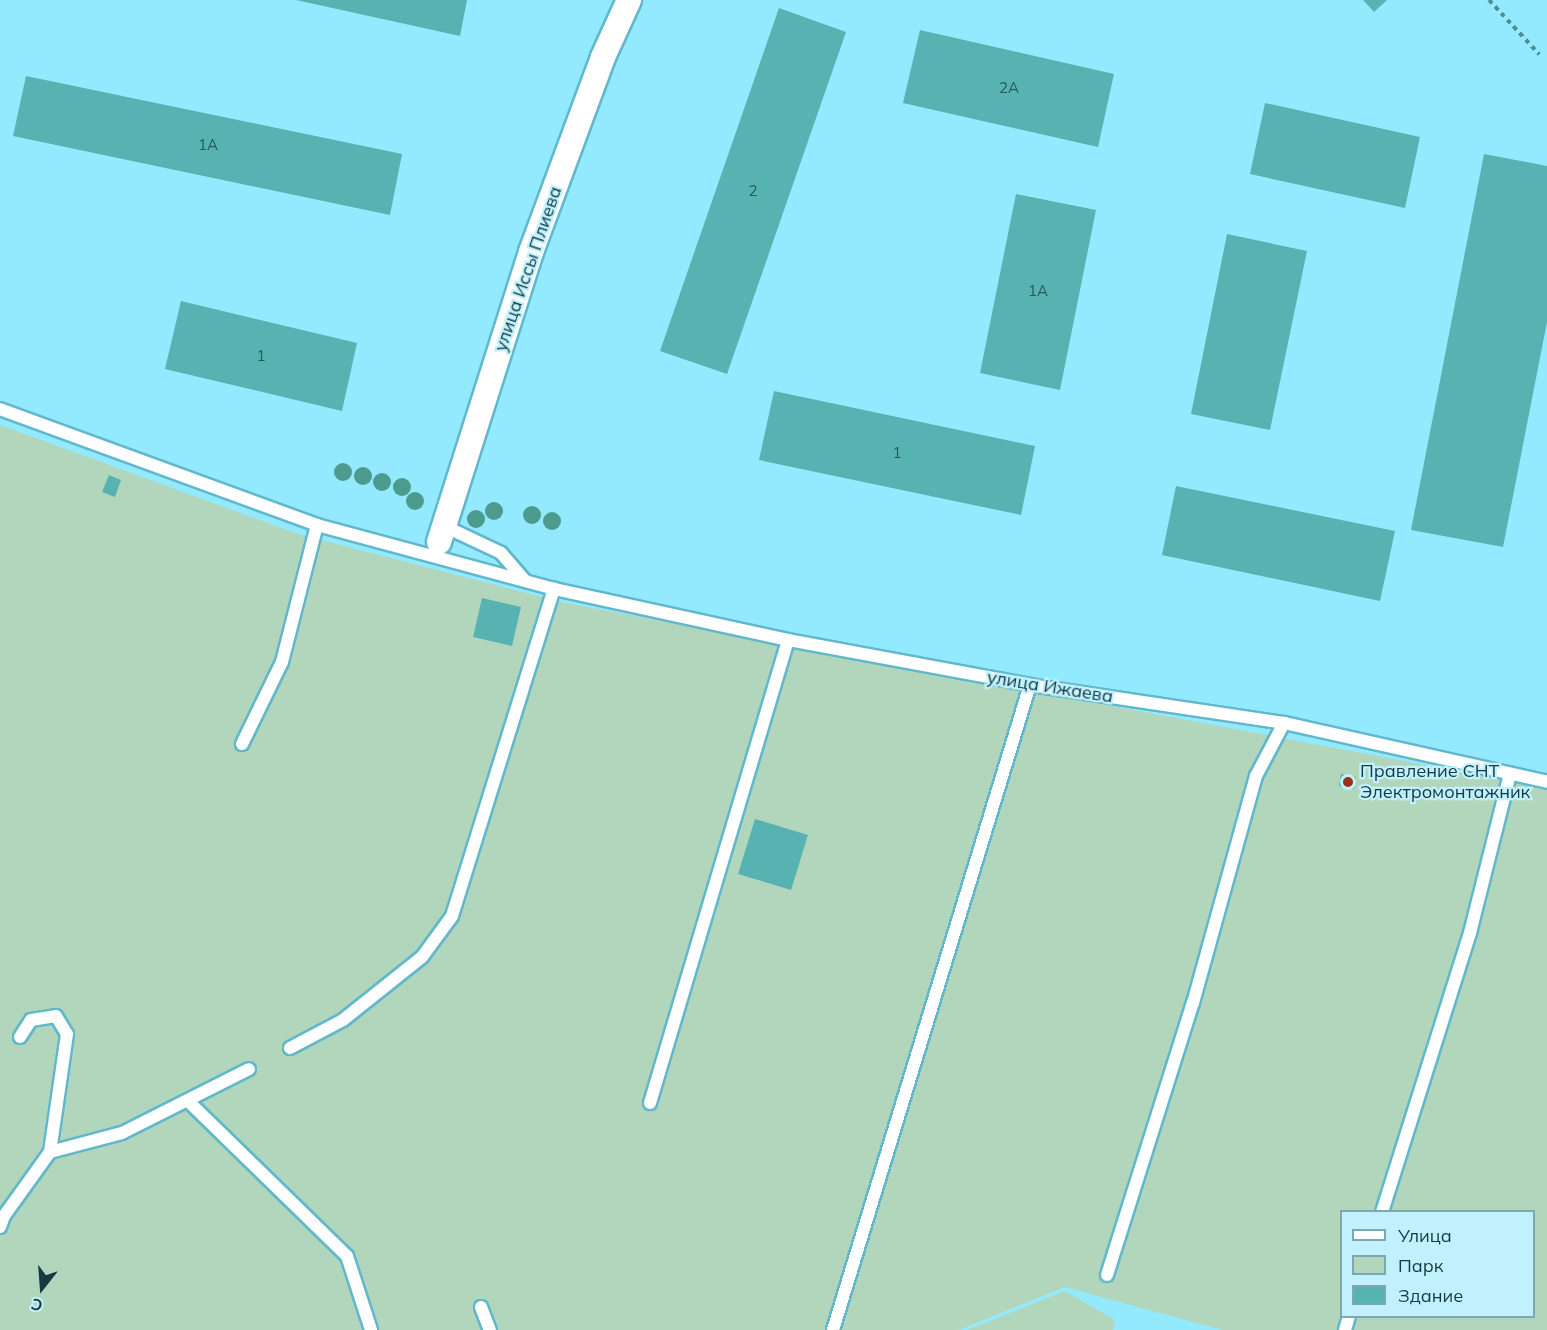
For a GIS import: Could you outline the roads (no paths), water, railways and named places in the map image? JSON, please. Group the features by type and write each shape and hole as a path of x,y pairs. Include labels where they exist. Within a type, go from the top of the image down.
{"street":[{"name":"улица Иссы Плиева","path":"442,534 531,252 603,57 629,0"}],"lane":[{"name":"улица Ижаева","path":"0,409 317,525 554,589 788,640 1030,685 1284,723 1547,782"},
{"path":"242,744 282,662 317,525"},
{"path":"442,534 501,553 525,581"},
{"path":"290,1048 343,1020 422,957 452,916 554,589"},
{"path":"650,1103 788,640"},
{"path":"833,1330 1030,685"},
{"path":"1107,1275 1193,1003 1256,776 1284,723"},
{"path":"1383,1210 1470,933 1510,774"},
{"path":"0,1227 4,1216 50,1152 67,1034 56,1016 31,1020 20,1037"},
{"path":"50,1152 122,1133 249,1068"},
{"path":"188,1101 347,1256 371,1330"},
{"path":"481,1307 490,1330"}],"place":[{"name":"Правление СНТ Электромонтажник","path":"1348,782"}]}
